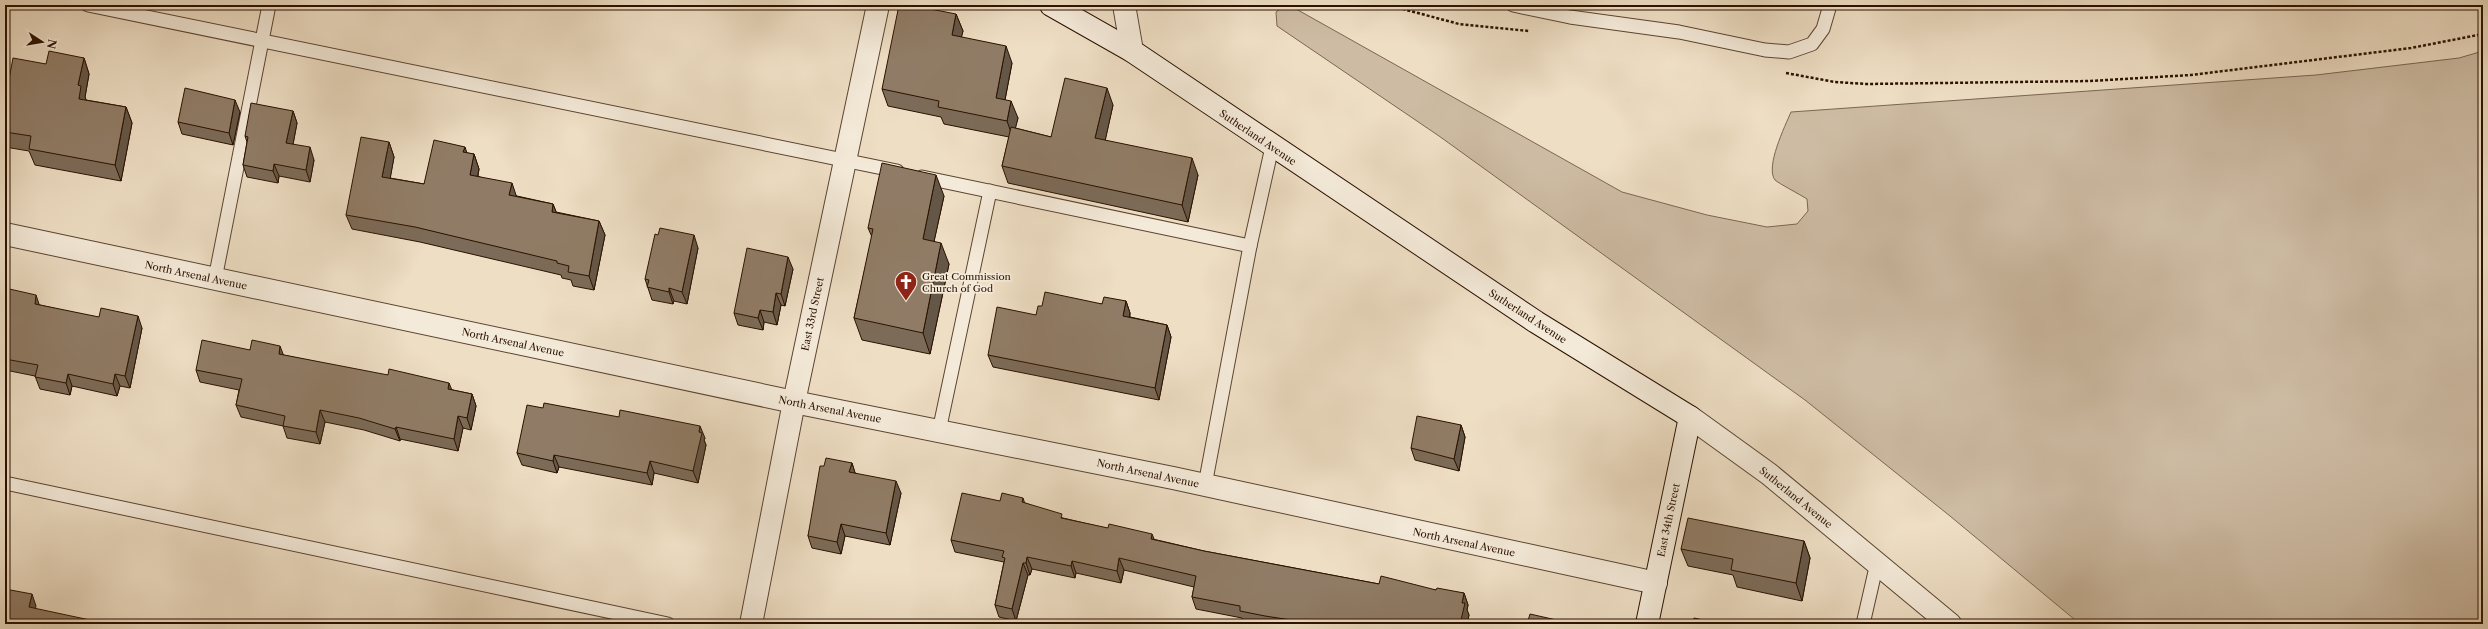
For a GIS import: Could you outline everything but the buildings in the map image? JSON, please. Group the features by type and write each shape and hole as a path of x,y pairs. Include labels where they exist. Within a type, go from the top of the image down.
{"street":[{"name":"East 33rd Street","path":"751,624 794,402 878,5"},
{"name":"Sutherland Avenue","path":"1051,5 1132,51 1272,147 1536,322 1690,417 1770,474 1950,624"},
{"path":"1124,5 1132,51"},
{"name":"North Arsenal Avenue","path":"5,234 794,402 1205,485 1656,583"},
{"name":"East 34th Street","path":"1647,624 1690,417"}],"lane":[{"path":"88,5 845,160 1250,246"},
{"path":"215,279 269,5"},
{"path":"1513,5 1570,17 1679,32 1765,50 1789,52 1812,44 1823,29 1830,5"},
{"path":"1205,485 1250,246 1272,147"},
{"path":"940,431 990,191"},
{"path":"5,483 668,624"},
{"path":"1863,624 1877,563"}],"path":[{"path":"1966,83 2090,81 2191,75 2411,48 2483,34"}],"shaded area":[{"path":"1285,5 1289,5 1622,192 1707,215 1767,227 1797,224 1808,211 1807,199 1777,182 1773,174 1772,166 1774,156 1791,112 2316,75 2459,58 2483,51 2483,624 2080,624 1950,516 1805,400 1439,136 1277,26 1276,12"}],"place":[{"name":"Great Commission Church of God","path":"906,302"}]}
